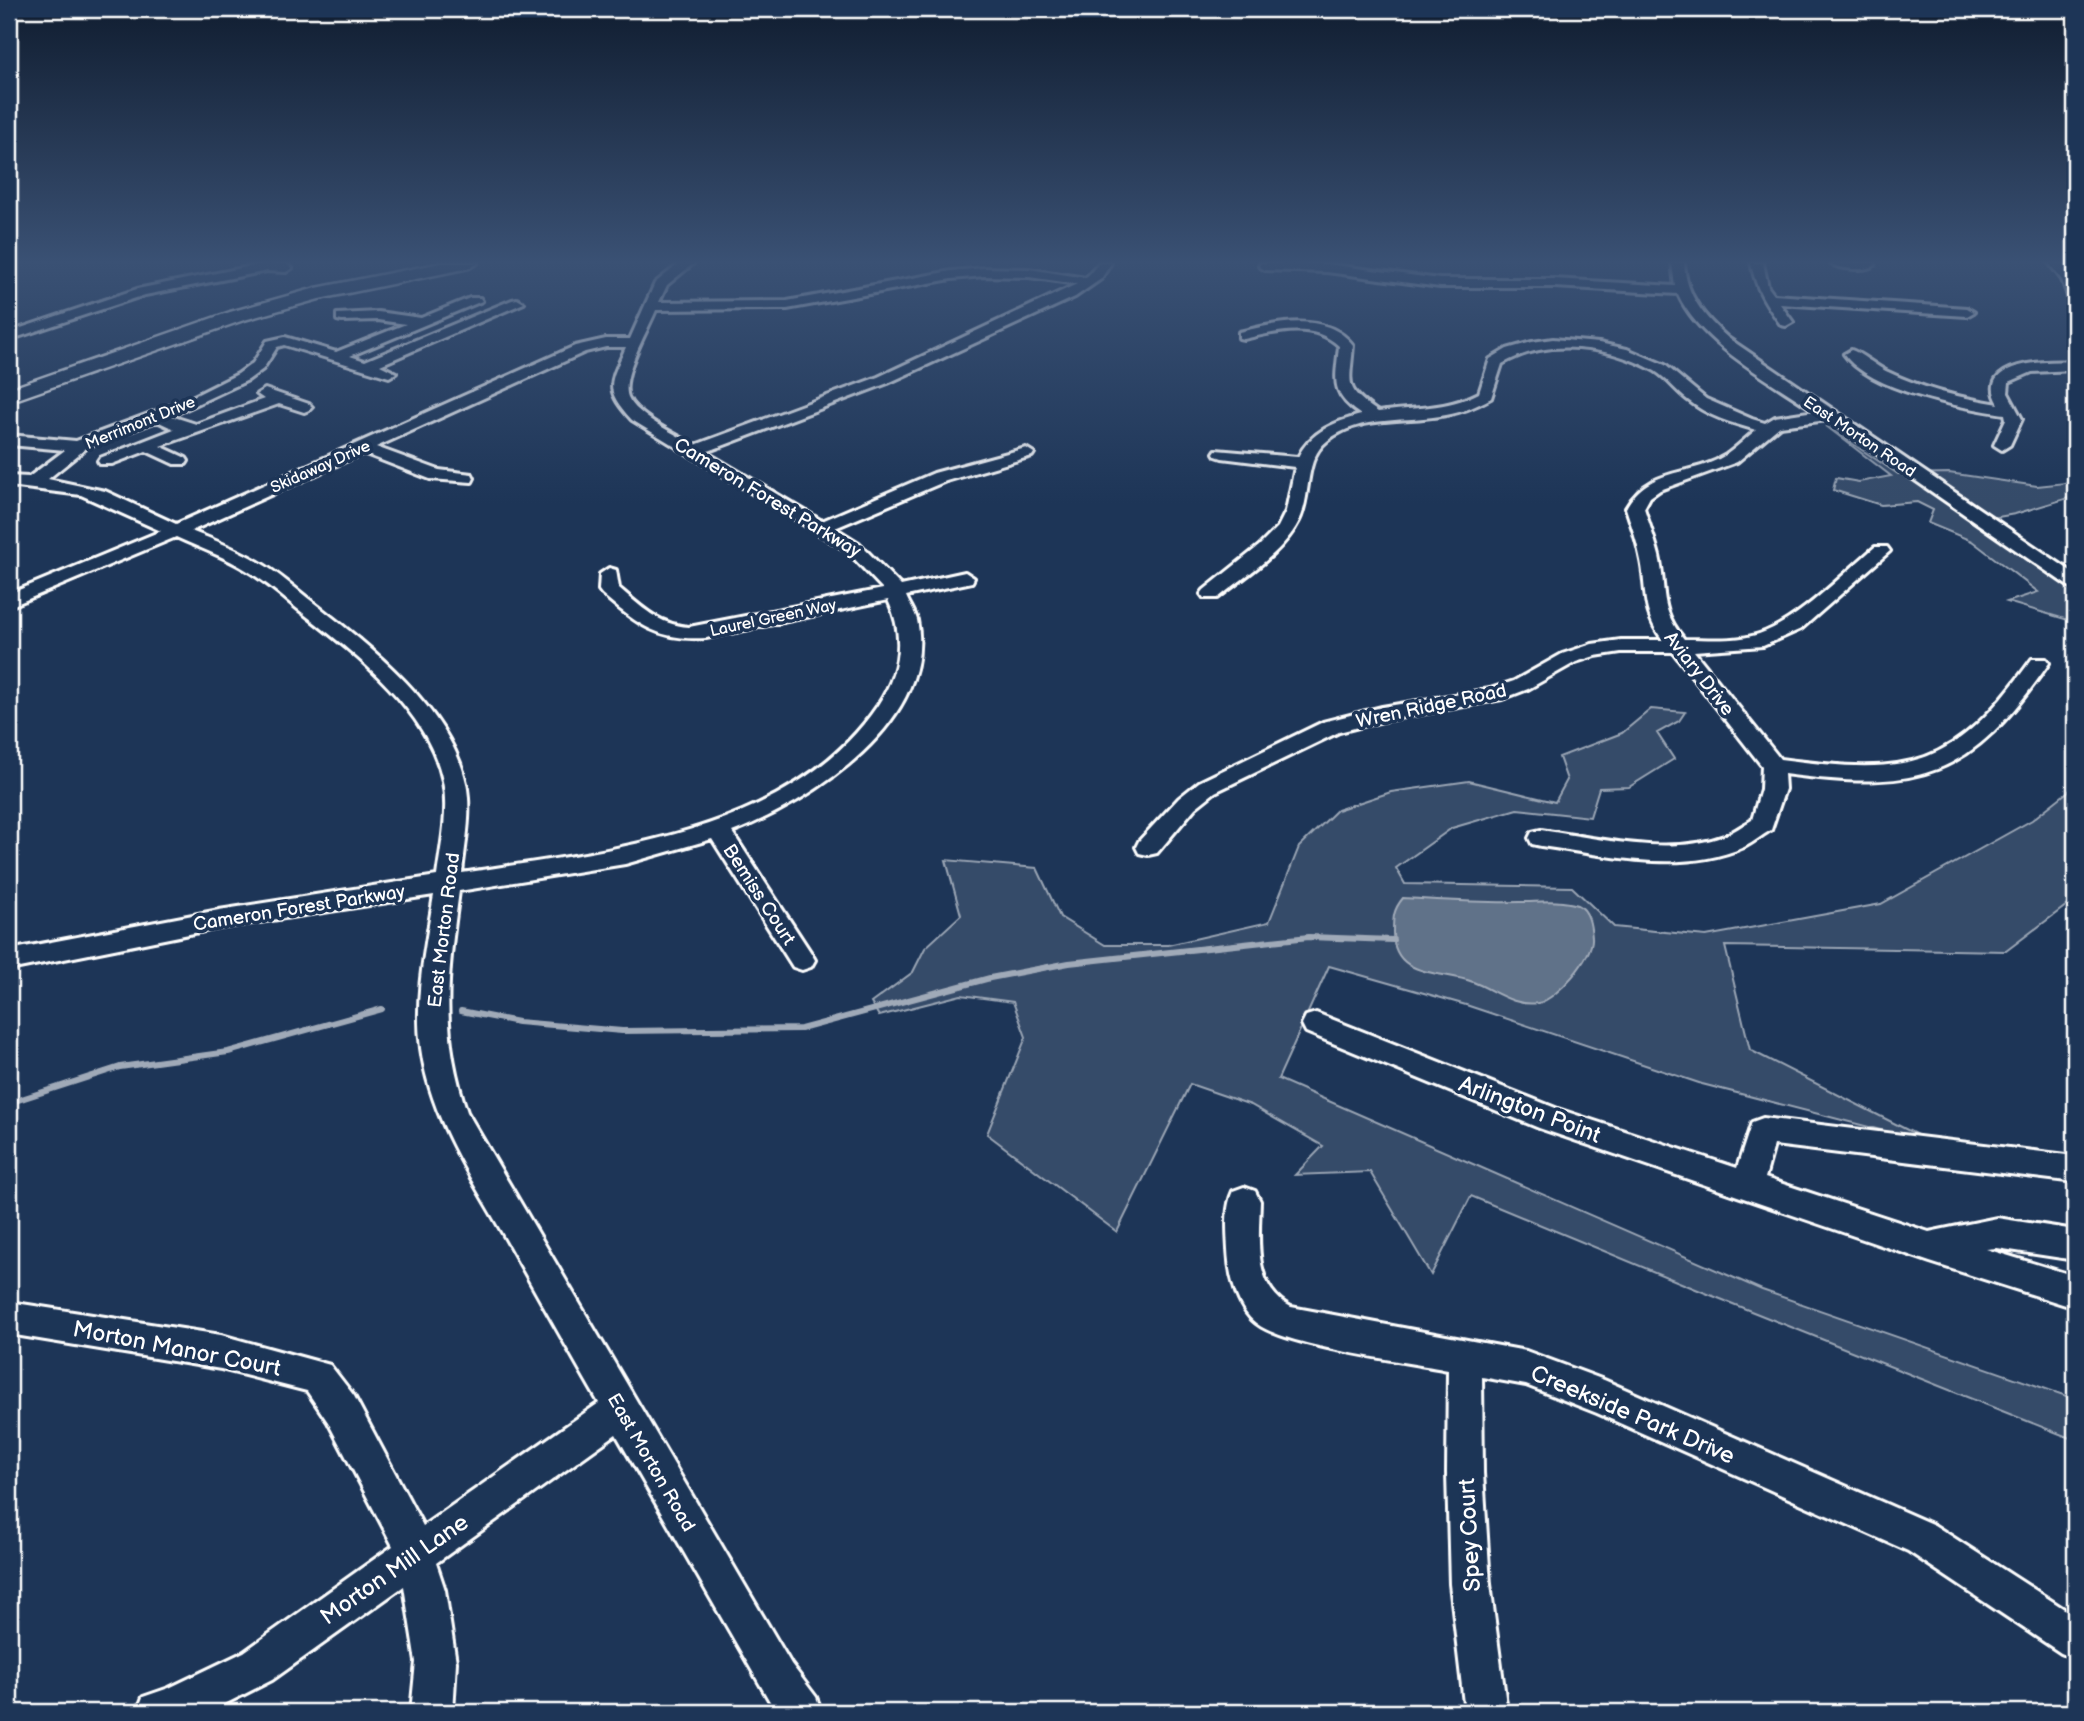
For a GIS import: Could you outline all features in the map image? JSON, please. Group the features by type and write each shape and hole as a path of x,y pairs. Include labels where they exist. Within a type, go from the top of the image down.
{"highway":[{"path":"9,383 119,343"},
{"path":"9,396 159,343"}],"street":[{"name":"Merrimont Drive","path":"20,482 80,446 200,399 232,383 258,366 265,351 275,343"},
{"name":"Merrimont Drive","path":"292,343 310,348"},
{"path":"336,356 368,343"},
{"path":"366,366 420,343"},
{"name":"Skidaway Drive","path":"9,601 176,531 580,349 605,343"},
{"name":"Skidaway Drive","path":"615,343 634,344"},
{"path":"693,451 883,380 963,343"},
{"path":"1345,343 1340,379 1343,390 1349,400 1372,415"},
{"name":"East Morton Road","path":"1726,343 2072,576"},
{"name":"Cameron Forest Parkway","path":"9,960 219,919 625,856 718,829 773,804 821,776 858,744 886,712 903,680 911,649 909,620 898,592 869,559 637,416 621,399 619,380 634,344"},
{"path":"1211,594 1288,526 1296,509 1303,463 1322,436 1372,415 1445,411 1475,402 1486,395 1495,362 1505,354 1531,346 1564,344 1605,349 1646,361 1670,374 1691,395 1707,406 1733,418 1766,428"},
{"path":"254,369 310,348 389,373"},
{"path":"1851,354 1862,365 1922,393 1958,403 2012,411"},
{"path":"2002,445 2013,426 2012,411 2001,394 2001,383 2006,377 2034,367 2075,366"},
{"path":"232,383 304,407"},
{"path":"106,461 188,429 205,427 280,398"},
{"path":"200,399 232,412"},
{"path":"157,415 188,429"},
{"name":"Aviary Drive","path":"1773,765 1663,626 1655,607 1650,558 1635,515 1637,501 1654,486 1707,470 1731,458 1775,422 1808,415 1830,415"},
{"path":"9,440 80,446"},
{"path":"146,445 180,461"},
{"path":"362,447 436,475 466,478"},
{"path":"821,528 940,477 1026,453"},
{"path":"1222,453 1303,463"},
{"name":"East Morton Road","path":"20,482 89,492 222,550 264,574 350,643 418,710 441,743 454,780 457,819 433,1002 434,1052 444,1094 465,1139 777,1678 801,1712"},
{"name":"Wren Ridge Road","path":"1148,847 1187,803 1207,787 1331,727 1382,714 1496,695 1521,685 1569,658 1592,650 1621,646 1743,644 1781,633 1881,551"},
{"name":"Laurel Green Way","path":"609,574 609,590 650,625 679,634 706,632 964,578"},
{"path":"1541,838 1609,846 1636,853 1683,853 1734,841 1763,824 1773,789 1773,765 1838,773 1889,773 1923,767 1949,755 1979,734 2039,663"},
{"name":"Bemiss Court","path":"718,829 802,960"},
{"name":"Arlington Point","path":"1316,1024 1550,1119 1930,1247 2075,1292"},
{"path":"1748,1185 1763,1131 2075,1169"},
{"name":"Creekside Park Drive","path":"1244,1201 1244,1258 1251,1287 1264,1309 1287,1322 1526,1368 1604,1398 1921,1538 2075,1639"},
{"path":"1930,1247 1942,1242 1997,1233 2075,1245"},
{"name":"Morton Manor Court","path":"9,1318 221,1352 318,1377 341,1409 410,1540 425,1590 436,1662 432,1712"},
{"name":"Spey Court","path":"1465,1357 1465,1473 1470,1584 1486,1712"},
{"name":"Morton Mill Lane","path":"158,1712 174,1709 258,1666 621,1409"}],"shaded area":[{"path":"1826,426 1898,474 1949,473 2037,486 2075,482 2075,496 2015,514 1975,521 2075,593 2075,622 2007,602 2038,592 1972,541 1928,523 1933,510 1917,502 1881,505 1833,490 1836,478 1859,482 1891,476"},
{"path":"1651,709 1685,712 1679,721 1657,733 1674,759 1629,787 1599,788 1590,817 1517,809 1452,828 1396,868 1405,884 1572,887 1614,927 1706,936 1881,904 2032,820 2075,786 2075,899 2006,951 1725,946 1750,1050 1935,1144 1702,1084 1466,1005 1329,966 1278,1079 1762,1290 2075,1399 2075,1440 1703,1292 1471,1196 1431,1275 1370,1172 1295,1175 1323,1146 1251,1105 1190,1084 1117,1232 987,1134 1026,1037 1013,1002 961,995 879,1016 871,1003 913,972 925,948 961,915 946,860 1037,868 1060,917 1105,945 1168,945 1269,922 1299,847 1337,810 1391,792 1469,781 1555,802 1567,780 1559,757 1622,733"},
{"path":"1403,898 1571,903 1582,907 1587,914 1592,933 1591,945 1581,966 1564,986 1546,1000 1521,1003 1473,982 1421,970 1401,958 1395,947 1393,922 1395,910"}],"waterway":[{"path":"461,1011 518,1022 622,1031 801,1029 990,978 1069,963 1309,937 1393,940"},
{"path":"9,1103 120,1067 228,1052 382,1009"}]}
